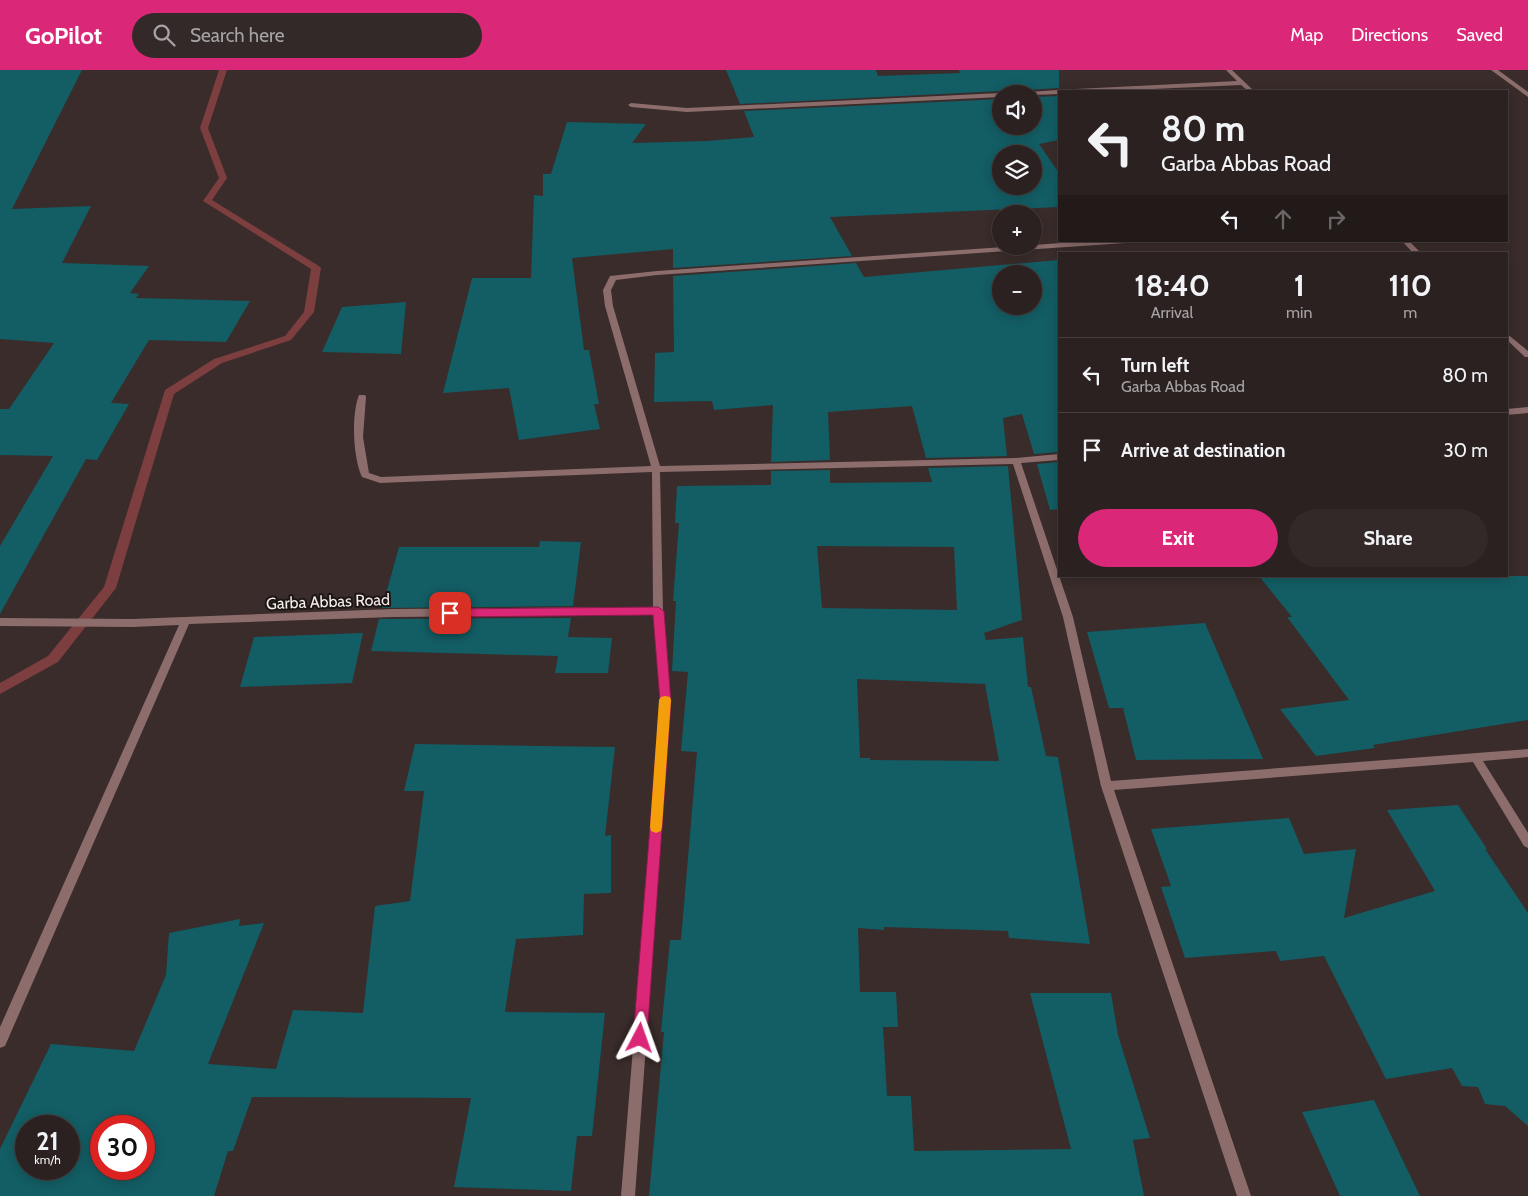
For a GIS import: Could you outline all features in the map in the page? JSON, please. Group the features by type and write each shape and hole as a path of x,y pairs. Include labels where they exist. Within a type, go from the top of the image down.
{"street":[{"path":"1229,70 1250,90"},
{"path":"1494,70 1528,96"},
{"path":"1097,90 1243,83"},
{"path":"1042,93 1058,92"},
{"path":"631,105 687,110 992,95"},
{"path":"628,1196 666,702 658,611 656,469 609,306 607,290 613,278 656,273 1110,242"},
{"path":"1406,242 1417,252"},
{"path":"1508,337 1528,355"},
{"path":"362,397 359,422 359,454 365,475 380,480 656,469 1016,461 1058,457"},
{"path":"1508,412 1528,410"},
{"path":"1016,461 1068,617 1107,786 1244,1196"},
{"name":"Garba Abbas Road","path":"0,622 132,623 393,613 658,611"},
{"path":"0,1042 186,621"},
{"path":"1107,786 1528,753"},
{"path":"1476,758 1528,843"}],"building":[{"path":"0,70 82,70 12,209 91,206 62,263 149,266 130,293 139,294 136,298 250,301 226,342 149,340 111,403 129,404 97,460 86,459 0,614 0,546 53,456 0,455 0,409 9,409 54,343 0,339"},
{"path":"726,70 876,70 878,76 960,73 959,70 1059,70 1059,88 1042,89 1042,85 992,85 992,91 740,104"},
{"path":"1058,96 1058,140 1040,145 992,145 992,195 1042,195 1042,148 1058,172 1058,207 1042,208 1042,205 992,205 992,210 830,217 852,256 673,268 673,249 572,258 584,350 589,350 599,404 594,404 600,429 519,440 509,388 443,393 472,278 531,278 534,195 543,196 543,174 551,174 567,122 646,124 632,143 707,141 754,137 744,111 992,99 992,135 1042,135 1042,97"},
{"path":"1058,260 1058,452 1034,454 1022,414 1003,418 1007,456 926,458 912,406 828,412 830,460 771,462 773,405 714,410 712,401 654,402 655,353 674,352 673,276 856,263 864,277 992,266 992,315 1042,315 1042,265 1002,265"},
{"path":"406,302 401,354 322,352 342,307"},
{"path":"1058,462 1058,509 1050,510 1037,464"},
{"path":"1008,466 1022,620 984,633 986,640 1023,637 1028,687 1031,687 1046,756 1058,757 1090,944 1009,938 1008,931 884,927 884,930 858,928 860,992 896,992 898,1027 883,1027 887,1096 911,1096 914,1151 1071,1149 1030,993 1111,993 1118,1035 1150,1138 1133,1140 1144,1196 649,1196 664,1032 661,1032 670,940 681,940 697,752 681,751 688,672 672,671 676,601 673,601 679,523 675,523 677,486 771,485 771,471 830,470 830,483 932,482 928,468","holes":["817,546 954,547 957,610 822,608","857,679 985,684 999,761 870,760 870,758 860,758"]},
{"path":"540,541 581,542 573,606 382,608 399,547 539,547"},
{"path":"1528,576 1528,720 1373,745 1375,748 1316,756 1280,709 1349,700 1287,617 1292,617 1260,577"},
{"path":"571,618 568,637 612,638 608,673 555,673 558,656 371,651 379,619"},
{"path":"1205,623 1263,759 1136,760 1123,708 1109,708 1087,632"},
{"path":"363,633 352,683 240,687 254,637"},
{"path":"415,744 615,747 605,836 611,835 611,893 584,894 583,935 516,939 505,1012 605,1013 592,1136 577,1136 571,1191 454,1187 471,1098 252,1097 233,1151 228,1151 214,1196 0,1196 0,1149 15,1118 15,1180 80,1180 80,1115 17,1115 51,1044 134,1051 166,975 169,933 240,919 239,926 264,923 208,1064 276,1069 293,1010 363,1013 375,906 410,901 424,791 404,791"},
{"path":"1458,805 1528,913 1528,1126 1505,1106 1485,1104 1478,1087 1462,1086 1452,1068 1386,1079 1324,956 1280,961 1276,951 1185,958 1161,887 1171,886 1151,829 1289,818 1304,854 1356,849 1344,918 1435,891 1387,810"},
{"path":"1374,1100 1420,1196 1340,1196 1302,1112"}],"waterway":[{"path":"0,689 53,659 110,588 169,392 218,361 288,338 309,312 316,268 207,201 223,178 204,128 223,70"}],"slow traffic":[{"path":"656,827 665,700"}],"route":[{"path":"450,613 658,611 666,702 640,1038"}]}
